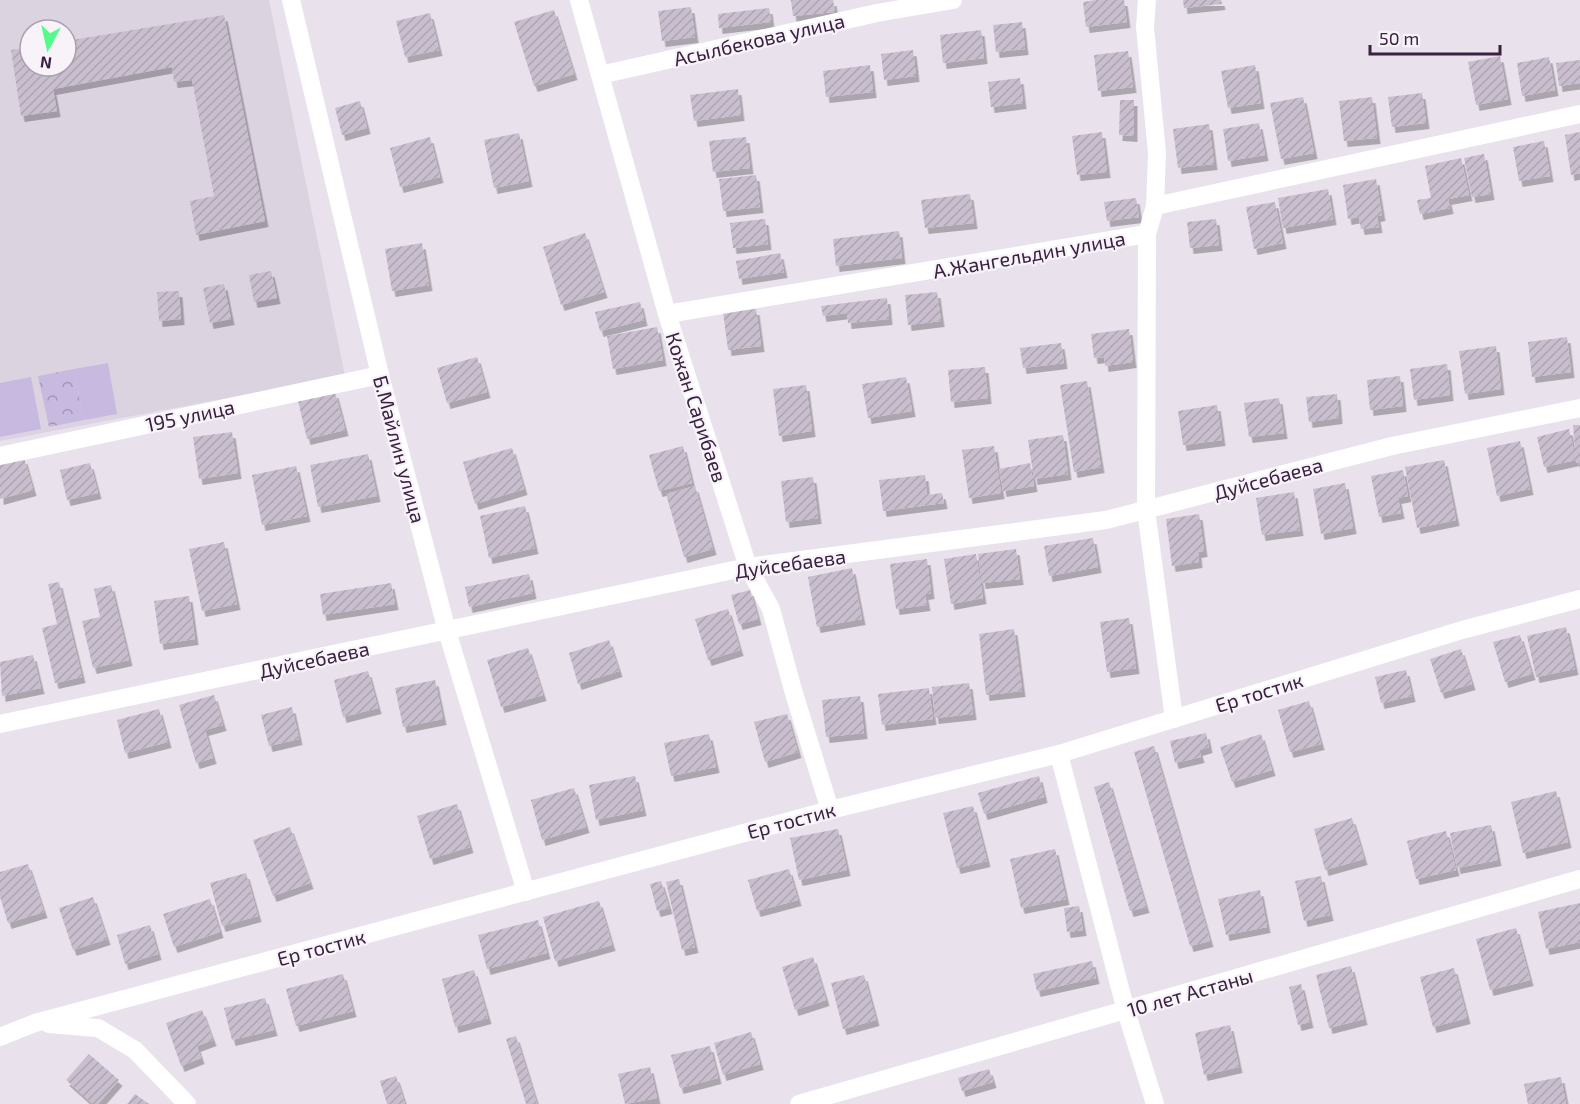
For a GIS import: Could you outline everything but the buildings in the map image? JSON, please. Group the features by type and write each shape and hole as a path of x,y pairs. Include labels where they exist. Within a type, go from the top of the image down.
{"street":[{"name":"Б.Майлин улица","path":"291,0 380,375 447,631 526,892"},
{"name":"Кожан Сарибаев","path":"579,0 668,314 748,567 771,609 830,810"},
{"name":"Асылбекова улица","path":"600,75 877,13 953,0"},
{"name":"А.Жангельдин улица","path":"668,314 1147,234 1155,206 1157,153 1145,27 1147,0"},
{"path":"1155,206 1580,114"},
{"path":"1147,234 1146,510 1174,718"},
{"name":"195 улица","path":"0,456 380,375"},
{"name":"Дуйсебаева","path":"0,724 748,567 1106,520 1392,446 1580,408"},
{"name":"Ер тостик","path":"0,1036 35,1023 830,810 1059,754 1462,630 1580,599"},
{"path":"1059,754 1126,1011 1155,1104"},
{"name":"10 лет Астаны","path":"799,1104 1580,879"},
{"path":"35,1023 98,1028 135,1050 187,1104"}],"shaded area":[{"path":"0,0 269,0 345,376 0,441"}],"green space":[{"path":"108,363 117,414 84,420 74,369"},
{"path":"74,369 84,420 49,427 38,376"},
{"path":"31,377 41,429 0,437 0,383"}]}
